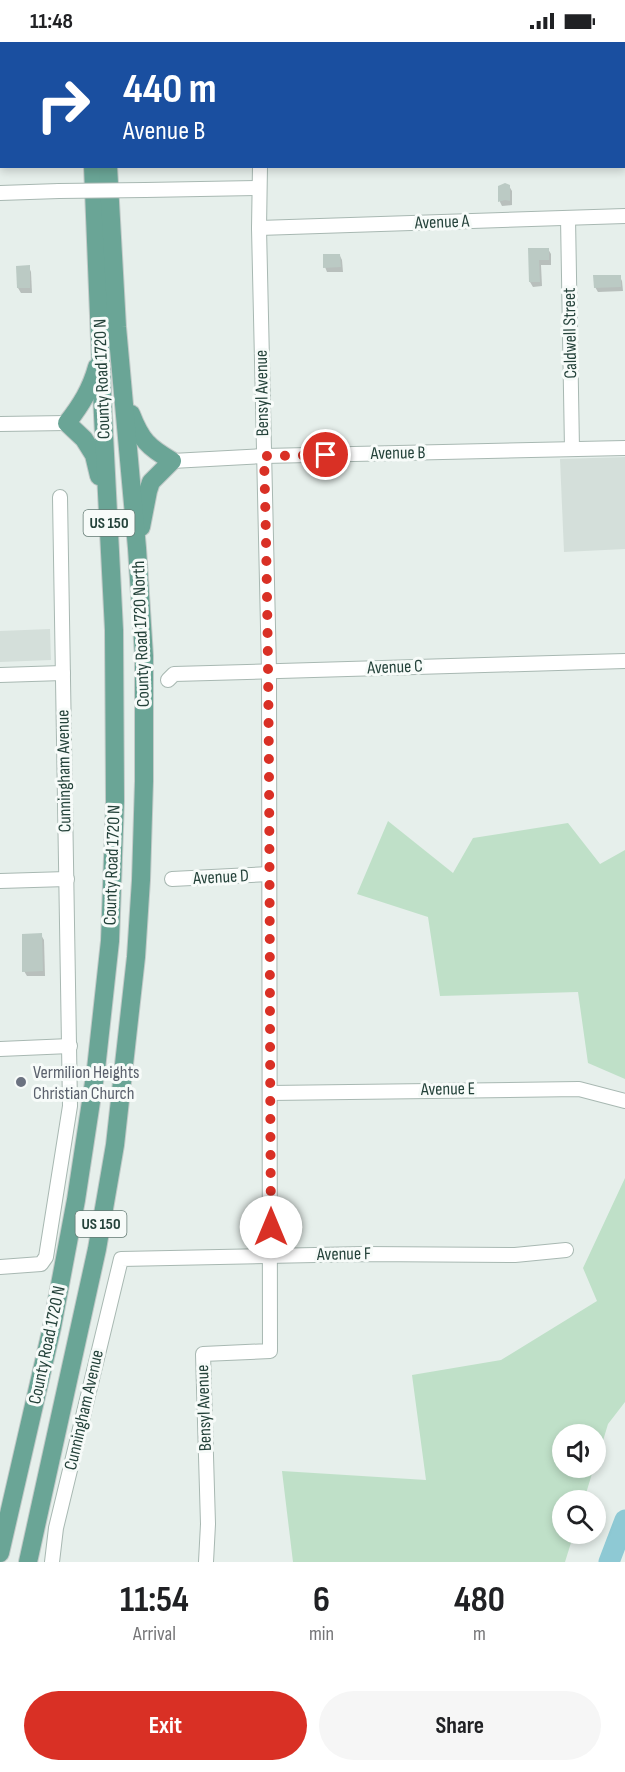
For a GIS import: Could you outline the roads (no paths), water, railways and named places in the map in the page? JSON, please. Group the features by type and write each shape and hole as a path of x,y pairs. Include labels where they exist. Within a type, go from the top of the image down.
{"main road":[{"name":"County Road 1720 N","path":"0,1553 56,1305 76,1200 96,1069 110,941 115,801 114,630 93,168"},
{"name":"County Road 1720 N","path":"108,168 122,390"},
{"path":"101,351 93,384 67,423 84,439 94,455 109,525"},
{"path":"122,390 139,435 151,448 172,461 152,482 148,491 137,548"},
{"name":"County Road 1720 North","path":"122,390 137,548 144,667 141,880"},
{"name":"County Road 1720 N","path":"28,1562 92,1272 115,1145 136,957 141,880"}],"street":[{"name":"Bensyl Avenue","path":"206,1562 208,1524 202,1354 270,1351 269,670 259,228 260,168"},
{"path":"0,192 259,188"},
{"name":"Avenue A","path":"259,228 625,216"},
{"name":"Caldwell Street","path":"568,218 572,449"},
{"path":"0,424 67,423"},
{"name":"Avenue B","path":"172,461 264,456 625,448"},
{"name":"Cunningham Avenue","path":"60,497 70,1046"},
{"name":"Avenue C","path":"168,680 174,674 269,670 625,661"},
{"path":"0,675 63,673"},
{"name":"Avenue D","path":"172,879 269,874"},
{"path":"0,880 67,879"},
{"path":"0,1049 70,1046 70,1106 46,1257 41,1264 0,1267"},
{"name":"Avenue E","path":"270,1093 579,1089 625,1101"},
{"name":"Avenue F","path":"121,1259 445,1253 515,1255 566,1250"},
{"name":"Cunningham Avenue","path":"52,1562 56,1528 121,1259"}],"waterway":[{"path":"609,1562 625,1520"}],"place":[{"name":"Vermilion Heights Christian Church","path":"21,1082"}]}
